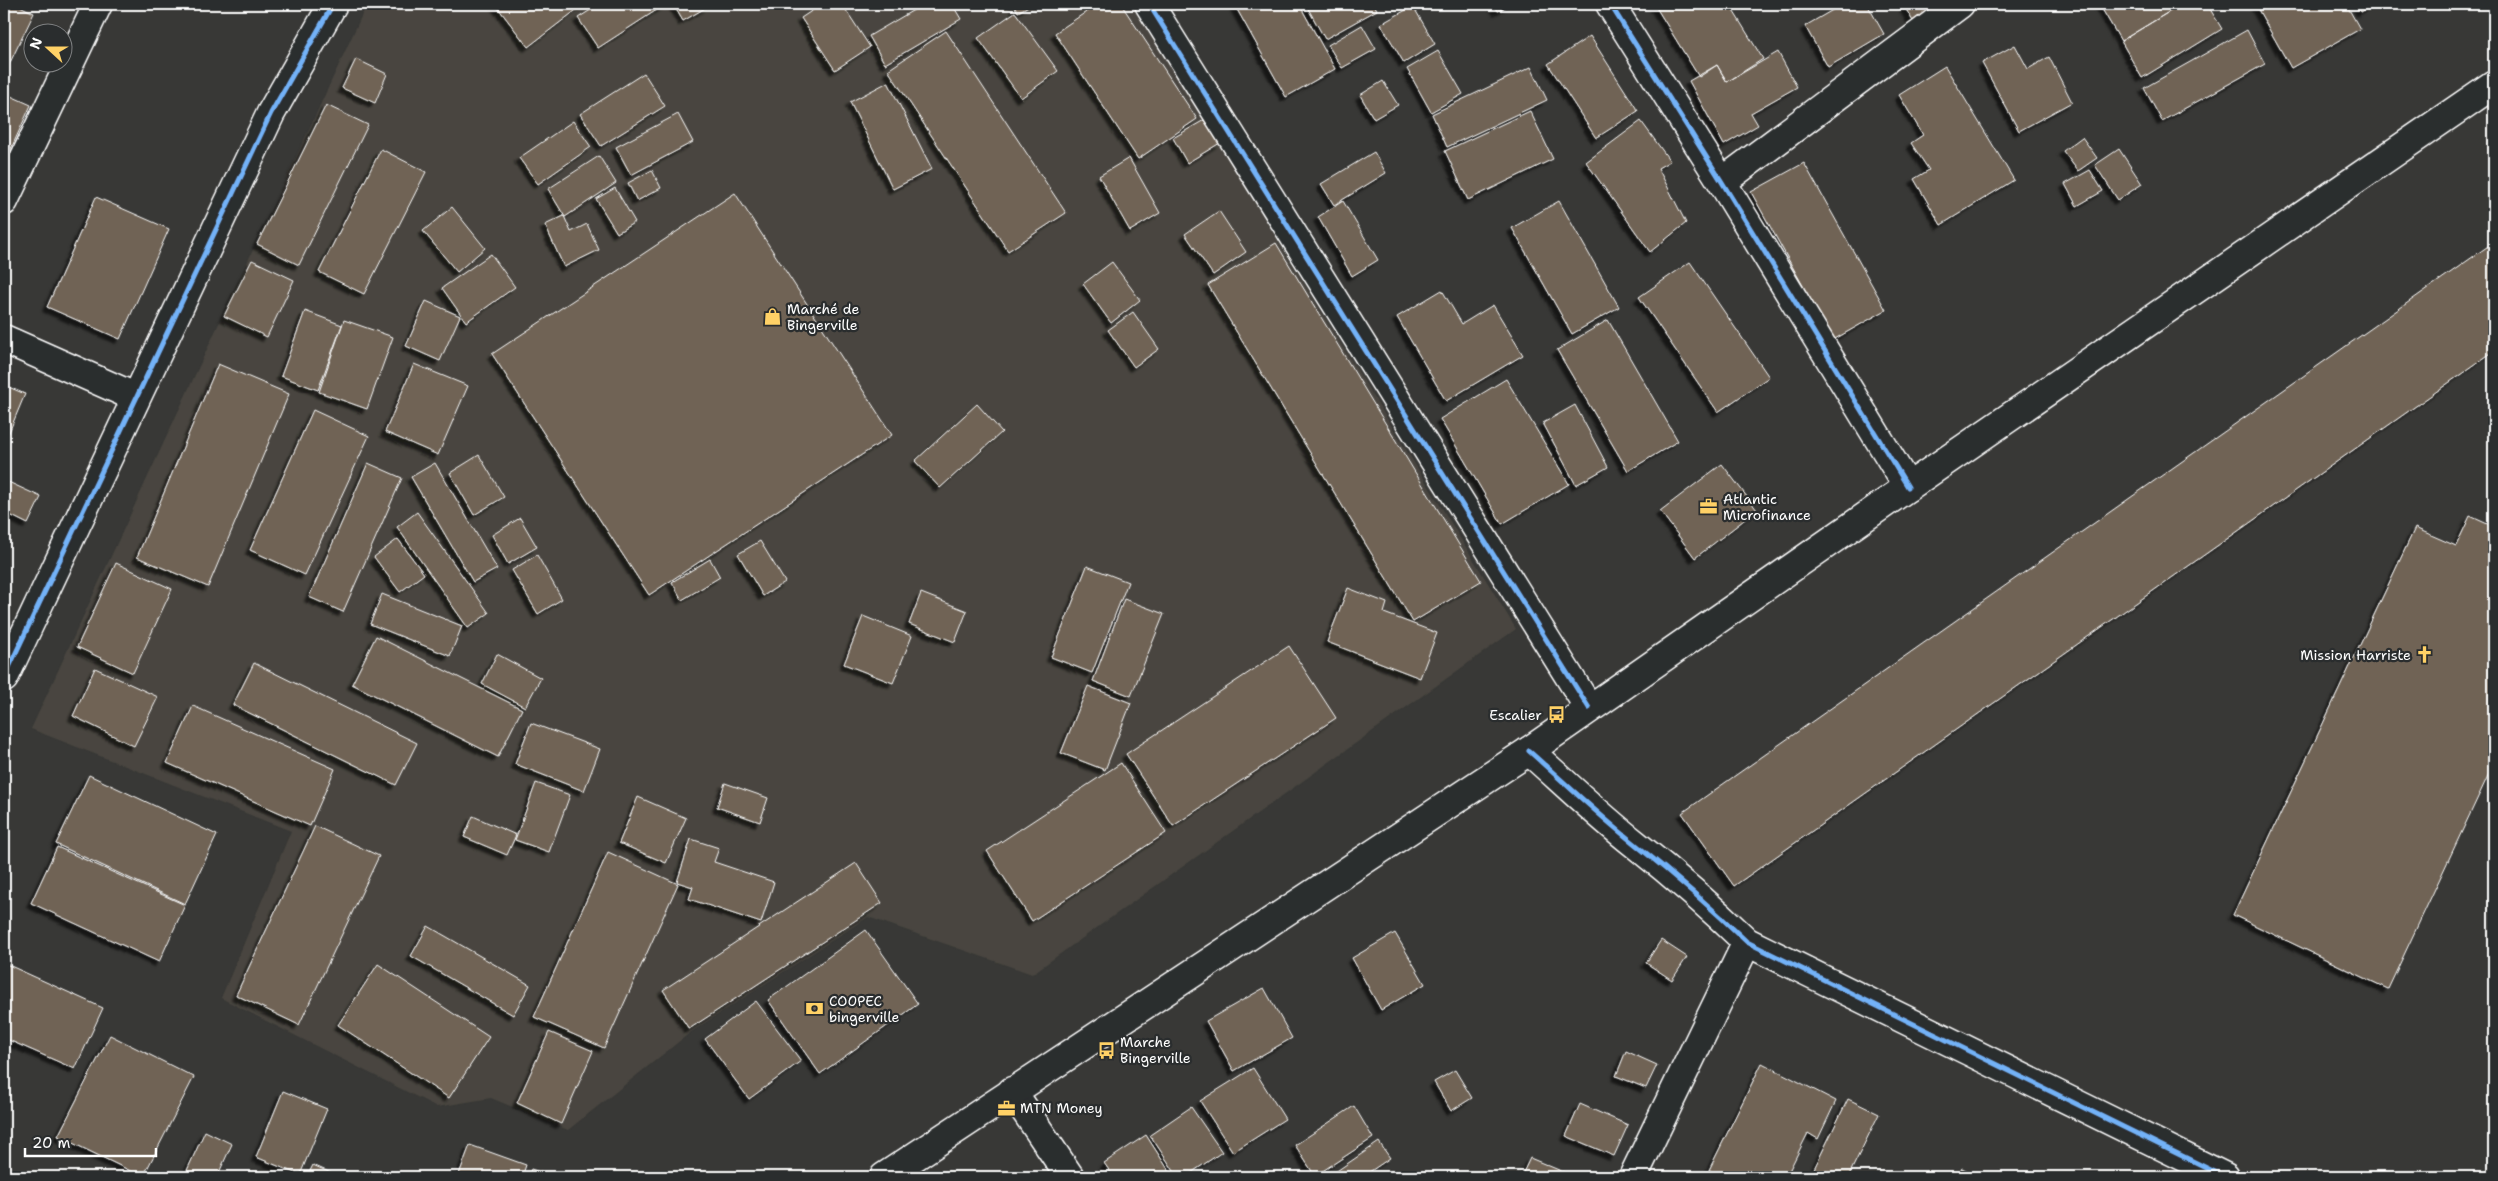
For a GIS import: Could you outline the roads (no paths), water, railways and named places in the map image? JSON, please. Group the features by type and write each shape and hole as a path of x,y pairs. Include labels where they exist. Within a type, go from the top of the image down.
{"street":[{"path":"4,201 98,4"},
{"path":"4,678 135,397 271,113 334,4"},
{"path":"1150,4 1589,708"},
{"path":"1610,4 1722,182 1908,487"},
{"path":"1722,182 1960,4"},
{"path":"884,1177 1529,751 1908,487 2494,84"},
{"path":"4,338 135,397"},
{"path":"1529,751 1634,844 1658,861 1747,942 2225,1177"},
{"path":"1633,1177 1747,942"},
{"path":"1012,1091 1070,1177"}],"place":[{"name":"Marché de Bingerville","path":"773,317"},
{"name":"Atlantic Microfinance","path":"1709,507"},
{"name":"Mission Harriste","path":"2425,655"},
{"name":"Escalier","path":"1556,715"},
{"name":"CO0PEC bingerville","path":"815,1009"},
{"name":"Marche Bingerville","path":"1106,1050"},
{"name":"MTN Money","path":"1006,1108"}]}
